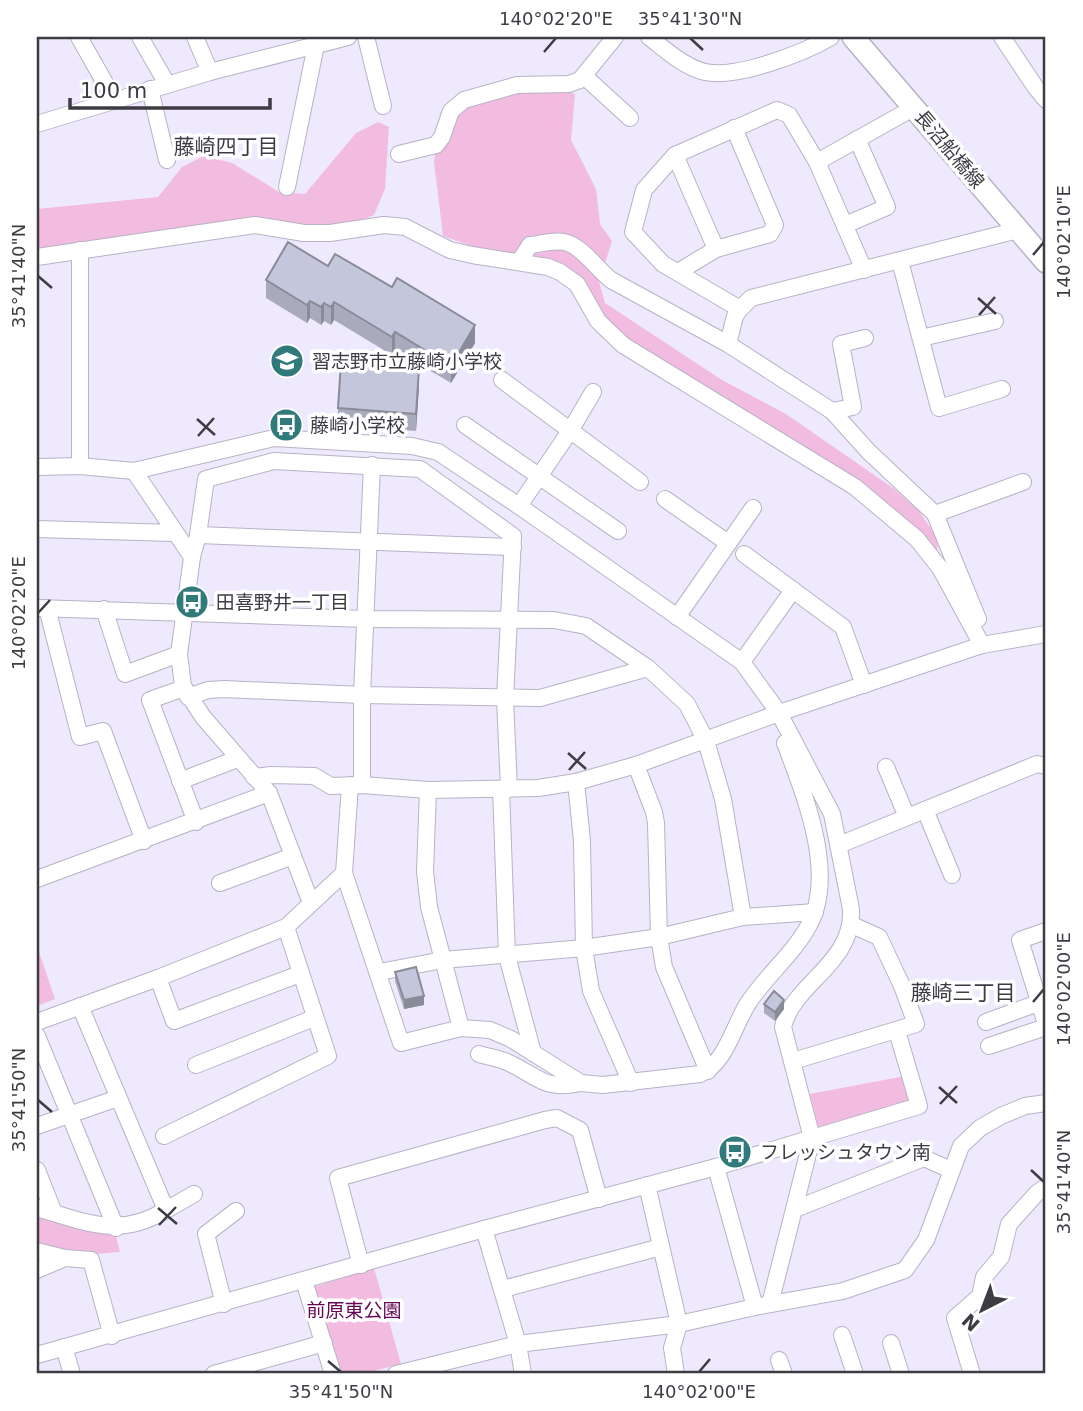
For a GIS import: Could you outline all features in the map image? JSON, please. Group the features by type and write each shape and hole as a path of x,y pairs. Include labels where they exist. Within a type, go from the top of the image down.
{"main road":[{"name":"長沼船橋線","path":"853,37 1046,262"}],"street":[{"path":"79,37 114,99"},
{"path":"140,37 167,84"},
{"path":"195,37 210,72"},
{"path":"37,124 167,84 348,37"},
{"path":"366,37 383,106"},
{"path":"399,154 436,145 442,137 451,111 464,100 517,85 569,84 584,76 615,37"},
{"path":"649,37 683,63 706,72 726,72 786,58 831,37"},
{"path":"1002,37 1046,100"},
{"path":"287,187 316,45"},
{"path":"584,76 630,118"},
{"path":"150,89 167,160"},
{"path":"817,162 915,107"},
{"path":"740,309 663,264 633,232 645,190 675,155 777,110 789,115 817,162 864,270"},
{"path":"678,272 716,249 769,233 775,225 734,128"},
{"path":"845,225 887,207 857,139"},
{"path":"675,155 716,249"},
{"path":"37,257 255,225 304,233 330,233 384,225 405,227 450,250 472,256 548,267 577,284 598,321 623,345 855,487 917,538 940,568 981,640"},
{"path":"728,344 735,316 751,298 1018,230"},
{"path":"519,262 530,245 561,241 576,246 611,281 728,344 832,411 869,452 935,514 977,616 981,640"},
{"path":"80,250 80,466"},
{"path":"900,261 939,408 1002,389"},
{"path":"920,338 995,321"},
{"path":"832,411 853,407 841,344 865,338"},
{"path":"502,380 639,482"},
{"path":"519,506 593,392"},
{"path":"465,425 618,531"},
{"path":"37,467 80,466 134,471 274,438 412,446 438,452 742,662 779,713 832,814 852,925 823,973 786,1013 783,1027 812,1138 795,1209 763,1306"},
{"path":"311,903 269,793 237,759 186,692 179,654 206,479 274,461 420,469 513,536 505,699 508,956 533,1053"},
{"path":"372,465 356,785 344,873 401,1043 461,1028 490,1030 511,1039 581,1083"},
{"path":"134,471 192,556"},
{"path":"935,514 1023,482"},
{"path":"665,499 728,543"},
{"path":"677,617 753,508"},
{"path":"37,529 174,533"},
{"path":"198,535 513,547"},
{"path":"744,554 844,627 864,685"},
{"path":"742,662 793,590"},
{"path":"144,841 103,731 80,737 42,608 366,619 554,620 586,626 648,668 687,704 706,741 723,799 743,918"},
{"path":"104,609 125,674 179,654"},
{"path":"254,777 314,776 331,786 428,790 538,788 576,782 706,741 981,640 1046,634"},
{"path":"196,822 150,700 186,692 224,689 540,698 648,668"},
{"path":"479,1054 506,1062 549,1085 565,1086 581,1083 631,1083 690,1076 708,1071 719,1061 732,1031 756,990 798,942 815,912 819,863 812,815 785,741 779,713"},
{"path":"180,781 237,759"},
{"path":"839,845 1037,764 1046,766"},
{"path":"636,765 656,823 659,937 664,967 708,1071"},
{"path":"886,767 907,817"},
{"path":"576,782 582,841 584,948 591,991 631,1083"},
{"path":"428,790 425,871 429,907 461,1028"},
{"path":"37,879 269,793"},
{"path":"925,810 952,875"},
{"path":"220,883 293,856"},
{"path":"37,1022 286,927 344,873"},
{"path":"379,972 443,960 584,948 659,937 743,918 815,912"},
{"path":"793,1061 916,1024 879,937 852,925"},
{"path":"164,1136 328,1056 286,927"},
{"path":"989,1046 1046,1024 1020,940 1046,931"},
{"path":"158,978 174,1021 300,974"},
{"path":"986,1022 1040,998"},
{"path":"80,1006 166,1210"},
{"path":"196,1065 314,1018"},
{"path":"37,1355 484,1229 716,1167 919,1106 897,1031"},
{"path":"37,1037 116,1228"},
{"path":"37,1126 118,1098"},
{"path":"396,1374 518,1344 679,1324 842,1291 905,1269 926,1240 961,1146 980,1128 1025,1106 1046,1103"},
{"path":"361,1265 338,1178 545,1120 557,1118 580,1130 599,1199"},
{"path":"795,1209 924,1158 951,1170"},
{"path":"716,1167 763,1306"},
{"path":"37,1170 54,1213"},
{"path":"647,1185 679,1324 672,1348 676,1374"},
{"path":"972,1374 955,1318 980,1296 984,1277 1001,1257 1009,1224 1037,1193 1046,1187"},
{"path":"37,1208 116,1228 148,1222 194,1194"},
{"path":"225,1304 206,1234 236,1211"},
{"path":"484,1229 518,1344 523,1374"},
{"path":"503,1289 661,1247"},
{"path":"37,1251 65,1258 91,1260 112,1336"},
{"path":"37,1270 65,1258"},
{"path":"304,1281 333,1374"},
{"path":"842,1335 855,1374"},
{"path":"214,1374 324,1343"},
{"path":"891,1343 901,1374"},
{"path":"64,1347 72,1374"}],"green space":[{"path":"556,89 575,94 571,140 596,189 600,224 612,241 599,282 605,303 722,380 786,414 893,488 919,511 938,539 937,555 916,527 859,483 627,342 598,313 579,278 497,255 443,236 434,162 439,121 468,107 506,94"},
{"path":"378,122 389,127 385,189 374,215 348,226 37,251 37,209 158,197 182,167 204,156 232,163 279,192 305,194 356,133"},
{"path":"37,946 55,999 37,1006"},
{"path":"905,1076 910,1096 906,1104 819,1129 810,1094"},
{"path":"37,1212 115,1232 120,1252 96,1254 37,1245"},
{"name":"前原東公園","path":"374,1268 401,1364 361,1374 340,1374 314,1287"}],"building":[{"path":"288,242 328,266 335,254 392,287 397,278 475,325 451,366 395,332 392,337 334,302 331,307 324,303 321,307 310,301 307,305 266,280"},
{"path":"341,363 419,368 416,414 338,408"},
{"path":"416,967 424,996 404,1000 395,972"},
{"path":"774,991 784,1000 775,1012 764,1004"}],"place":[{"name":"習志野市立藤崎小学校","path":"287,361"},
{"name":"藤崎小学校","path":"286,425"},
{"name":"田喜野井一丁目","path":"192,602"},
{"name":"フレッシュタウン南","path":"735,1152"}],"district":[{"name":"藤崎四丁目","path":"226,147"},
{"name":"藤崎三丁目","path":"963,993"}]}
